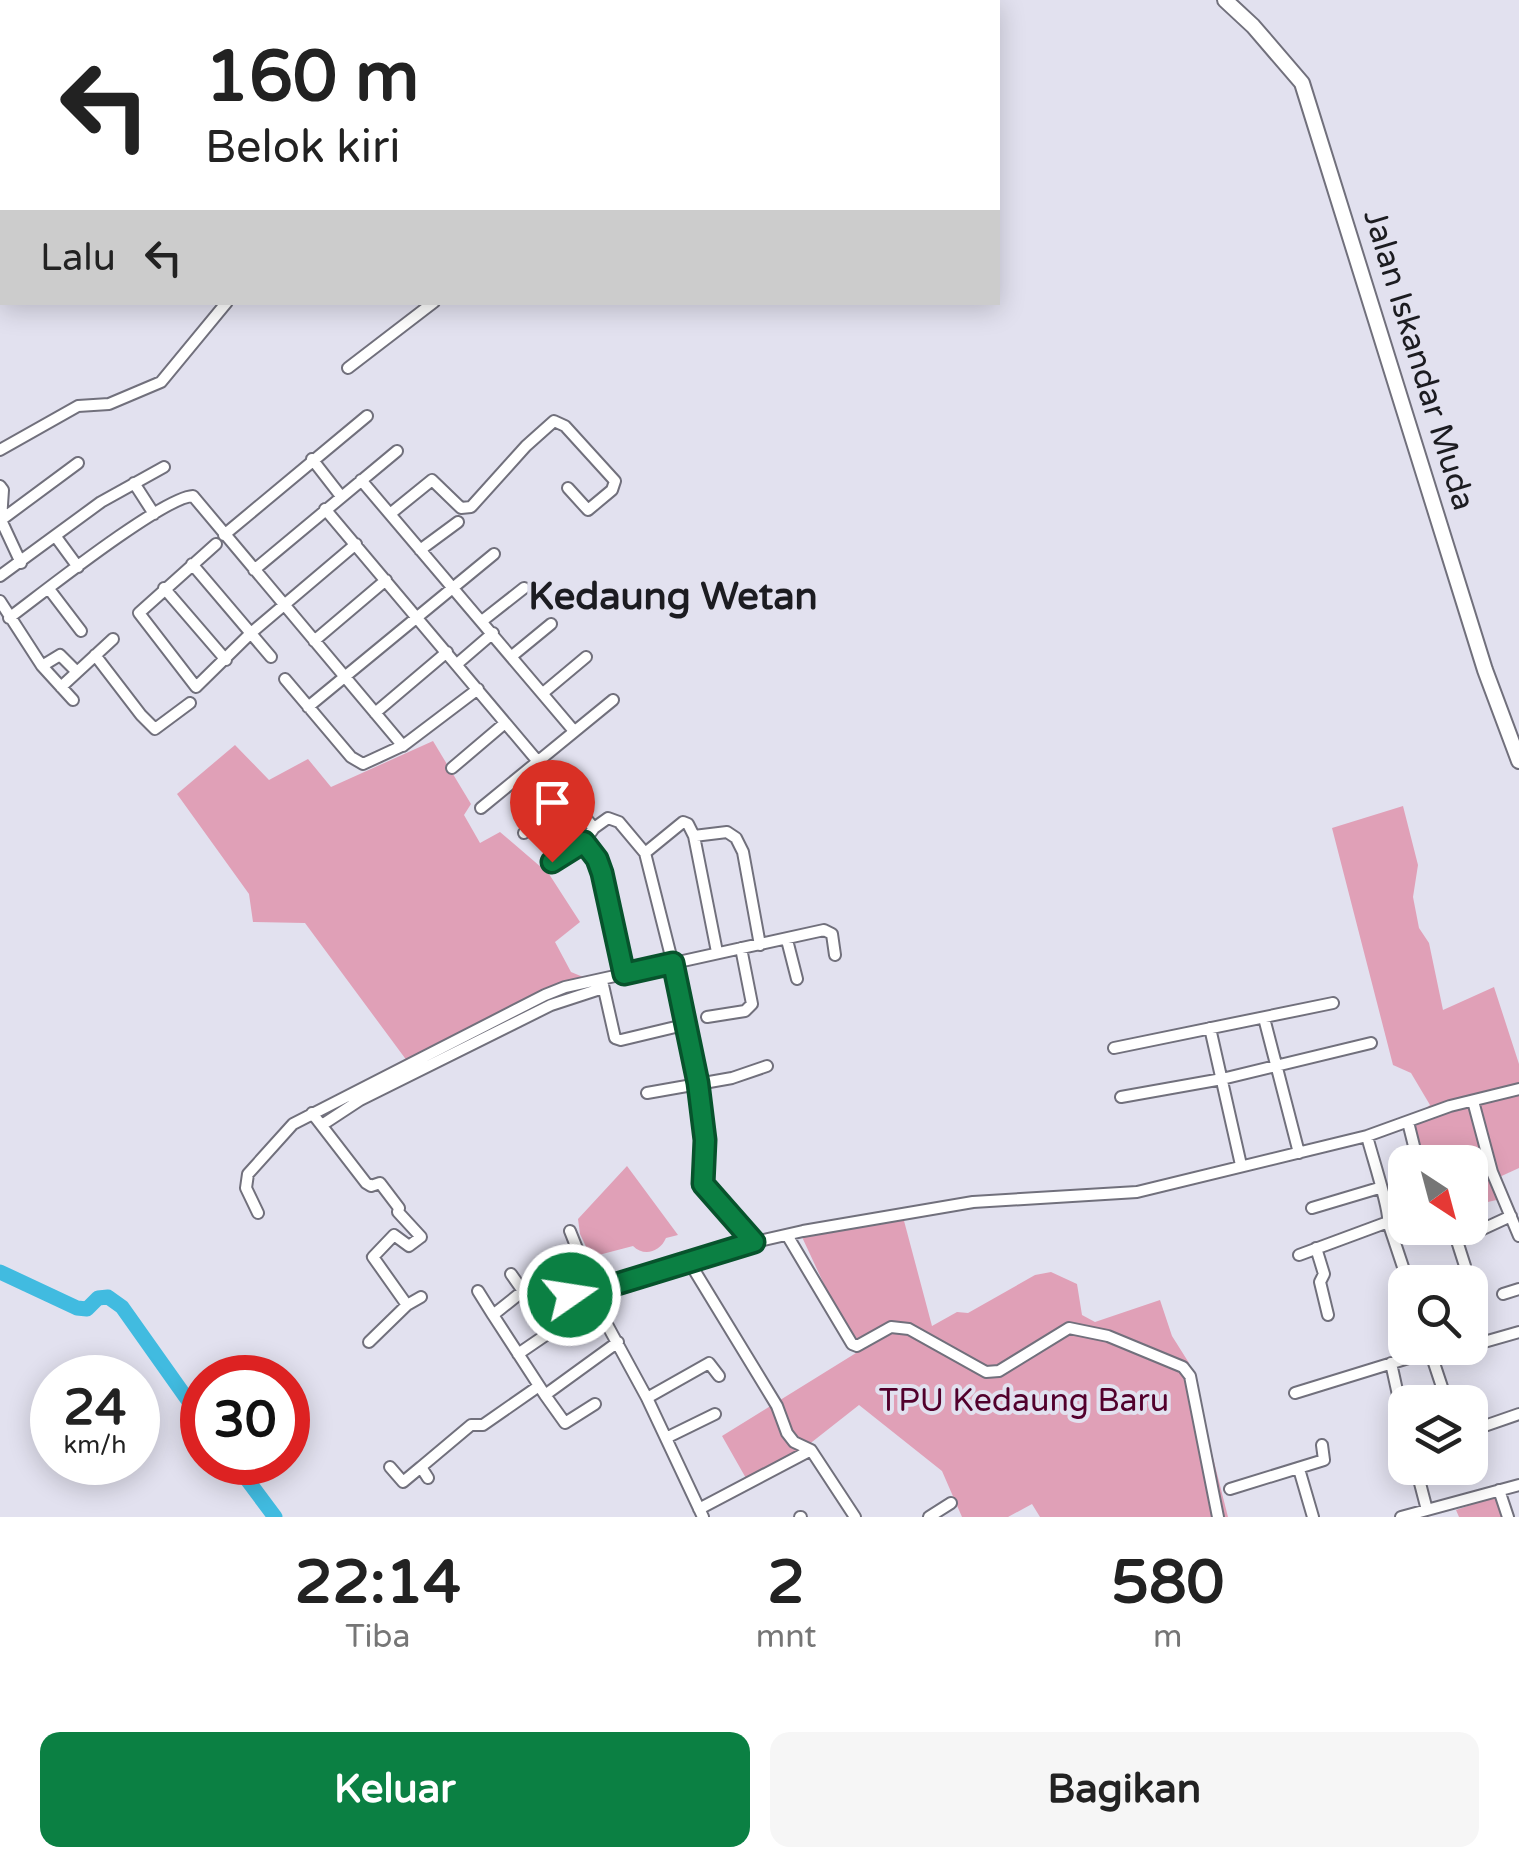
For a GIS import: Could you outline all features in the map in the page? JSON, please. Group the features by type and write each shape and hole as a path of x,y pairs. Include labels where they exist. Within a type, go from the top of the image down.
{"street":[{"name":"Jalan Iskandar Muda","path":"1226,0 1302,83 1485,670 1518,756"},
{"path":"0,450 78,406 109,404 160,382 224,305"},
{"path":"348,368 430,305"},
{"path":"356,544 251,633 195,687 139,613 312,459 367,416"},
{"path":"390,514 432,480 461,508 470,507 554,421 565,426 615,480 612,490 588,510 568,488"},
{"path":"254,570 397,450"},
{"path":"312,459 340,495"},
{"path":"1,520 78,463"},
{"path":"0,576 100,502 164,466"},
{"path":"361,480 574,731"},
{"path":"134,483 154,514"},
{"path":"0,486 1,520 21,562"},
{"path":"9,618 154,514 183,497 193,496 220,539 254,570 403,746"},
{"path":"324,509 594,828"},
{"path":"420,550 458,522"},
{"path":"56,537 78,567"},
{"path":"308,708 494,554"},
{"path":"192,564 271,657"},
{"path":"314,641 386,580"},
{"path":"164,588 226,660"},
{"path":"482,622 524,588"},
{"path":"49,589 81,631"},
{"path":"0,601 42,666 73,700"},
{"path":"512,656 552,624"},
{"path":"457,664 493,634"},
{"path":"61,687 114,638"},
{"path":"375,713 447,652"},
{"path":"42,666 60,655 76,671"},
{"path":"95,655 141,716 156,729 190,703"},
{"path":"543,693 586,657"},
{"path":"285,680 360,764 403,746 478,688"},
{"path":"481,808 613,700"},
{"path":"452,768 505,723"},
{"path":"524,832 566,796"},
{"path":"552,862 584,842 608,818 619,822 645,853 688,1024 705,1140 703,1184 754,1242"},
{"path":"645,853 683,822 688,824 694,836 717,952"},
{"path":"694,836 727,832 740,844 760,945"},
{"path":"584,842 602,873 624,974"},
{"path":"322,1125 360,1100 550,1004 624,974 828,930 836,955"},
{"path":"787,940 797,979"},
{"path":"706,1017 739,1012 752,1004 741,948"},
{"path":"603,984 615,1038 621,1040 688,1024"},
{"path":"258,1213 246,1188 248,1174 285,1131 545,995 603,984"},
{"path":"1114,1048 1333,1003"},
{"path":"1264,1018 1299,1153"},
{"path":"1210,1028 1240,1166"},
{"path":"1121,1097 1222,1080 1371,1042"},
{"path":"648,1094 732,1078 768,1066"},
{"path":"511,1274 543,1310 688,1260 754,1242 973,1202 1134,1192 1366,1136 1450,1106 1519,1088"},
{"path":"1473,1102 1492,1172 1519,1236"},
{"path":"312,1114 366,1183 386,1187 398,1212 421,1237 410,1246 394,1236 373,1256 407,1305"},
{"path":"1408,1122 1414,1145"},
{"path":"1366,1136 1388,1210"},
{"path":"1312,1208 1379,1188"},
{"path":"1464,1265 1456,1241 1511,1216"},
{"path":"1299,1255 1388,1222"},
{"path":"570,1231 593,1291 701,1513 811,1450"},
{"path":"788,1235 852,1344 862,1345 891,1327 909,1329 986,1372 999,1372 1063,1328 1069,1328 1108,1336 1175,1363 1190,1376 1218,1517"},
{"path":"1316,1248 1328,1314"},
{"path":"688,1260 777,1406 794,1442 811,1450 855,1517"},
{"path":"1503,1294 1519,1289"},
{"path":"478,1291 542,1391 568,1424 595,1404"},
{"path":"494,1315 523,1291"},
{"path":"518,1354 593,1291"},
{"path":"369,1342 407,1305 422,1297"},
{"path":"1488,1341 1519,1332"},
{"path":"390,1467 403,1482 471,1425 483,1424 542,1391 618,1342"},
{"path":"648,1398 709,1363 719,1376"},
{"path":"1295,1393 1388,1364"},
{"path":"666,1438 715,1414"},
{"path":"1488,1425 1519,1414"},
{"path":"1230,1489 1324,1460 1322,1445"},
{"path":"421,1467 428,1478"},
{"path":"1299,1469 1312,1517"},
{"path":"1420,1485 1427,1510"},
{"path":"1401,1517 1519,1485"},
{"path":"1500,1490 1508,1517"},
{"path":"928,1517 951,1503"},
{"path":"1445,1505 1452,1517"}],"green space":[{"path":"433,741 471,804 464,815 480,843 500,832 549,874 580,922 555,942 571,972 600,984 559,993 413,1069 305,923 253,922 249,894 177,794 235,745 269,780 308,759 331,787"},
{"path":"1403,806 1418,865 1413,897 1419,928 1429,943 1443,1010 1494,987 1519,1064 1519,1168 1495,1179 1501,1199 1488,1202 1488,1145 1418,1145 1412,1119 1430,1105 1411,1073 1393,1065 1332,828"},
{"path":"627,1166 678,1235 666,1238 651,1251 633,1246 591,1257 578,1219"},
{"name":"TPU Kedaung Baru","path":"903,1217 932,1326 957,1312 968,1313 1035,1275 1051,1272 1077,1284 1082,1315 1095,1322 1160,1300 1172,1336 1189,1363 1228,1517 1040,1517 1032,1504 1008,1517 962,1517 942,1471 859,1405 798,1453 747,1480 722,1436 856,1353 802,1237"},
{"path":"1496,1496 1504,1517 1459,1517 1456,1510"}],"waterway":[{"path":"0,1272 77,1308 87,1309 98,1298 108,1297 122,1307 180,1389"},
{"path":"251,1485 275,1517"}],"district":[{"name":"Kedaung Wetan","path":"673,597"}],"route":[{"path":"552,862 584,842 597,859 624,974 673,963 698,1083 705,1140 703,1184 754,1242 594,1291 590,1281 570,1295"}]}
